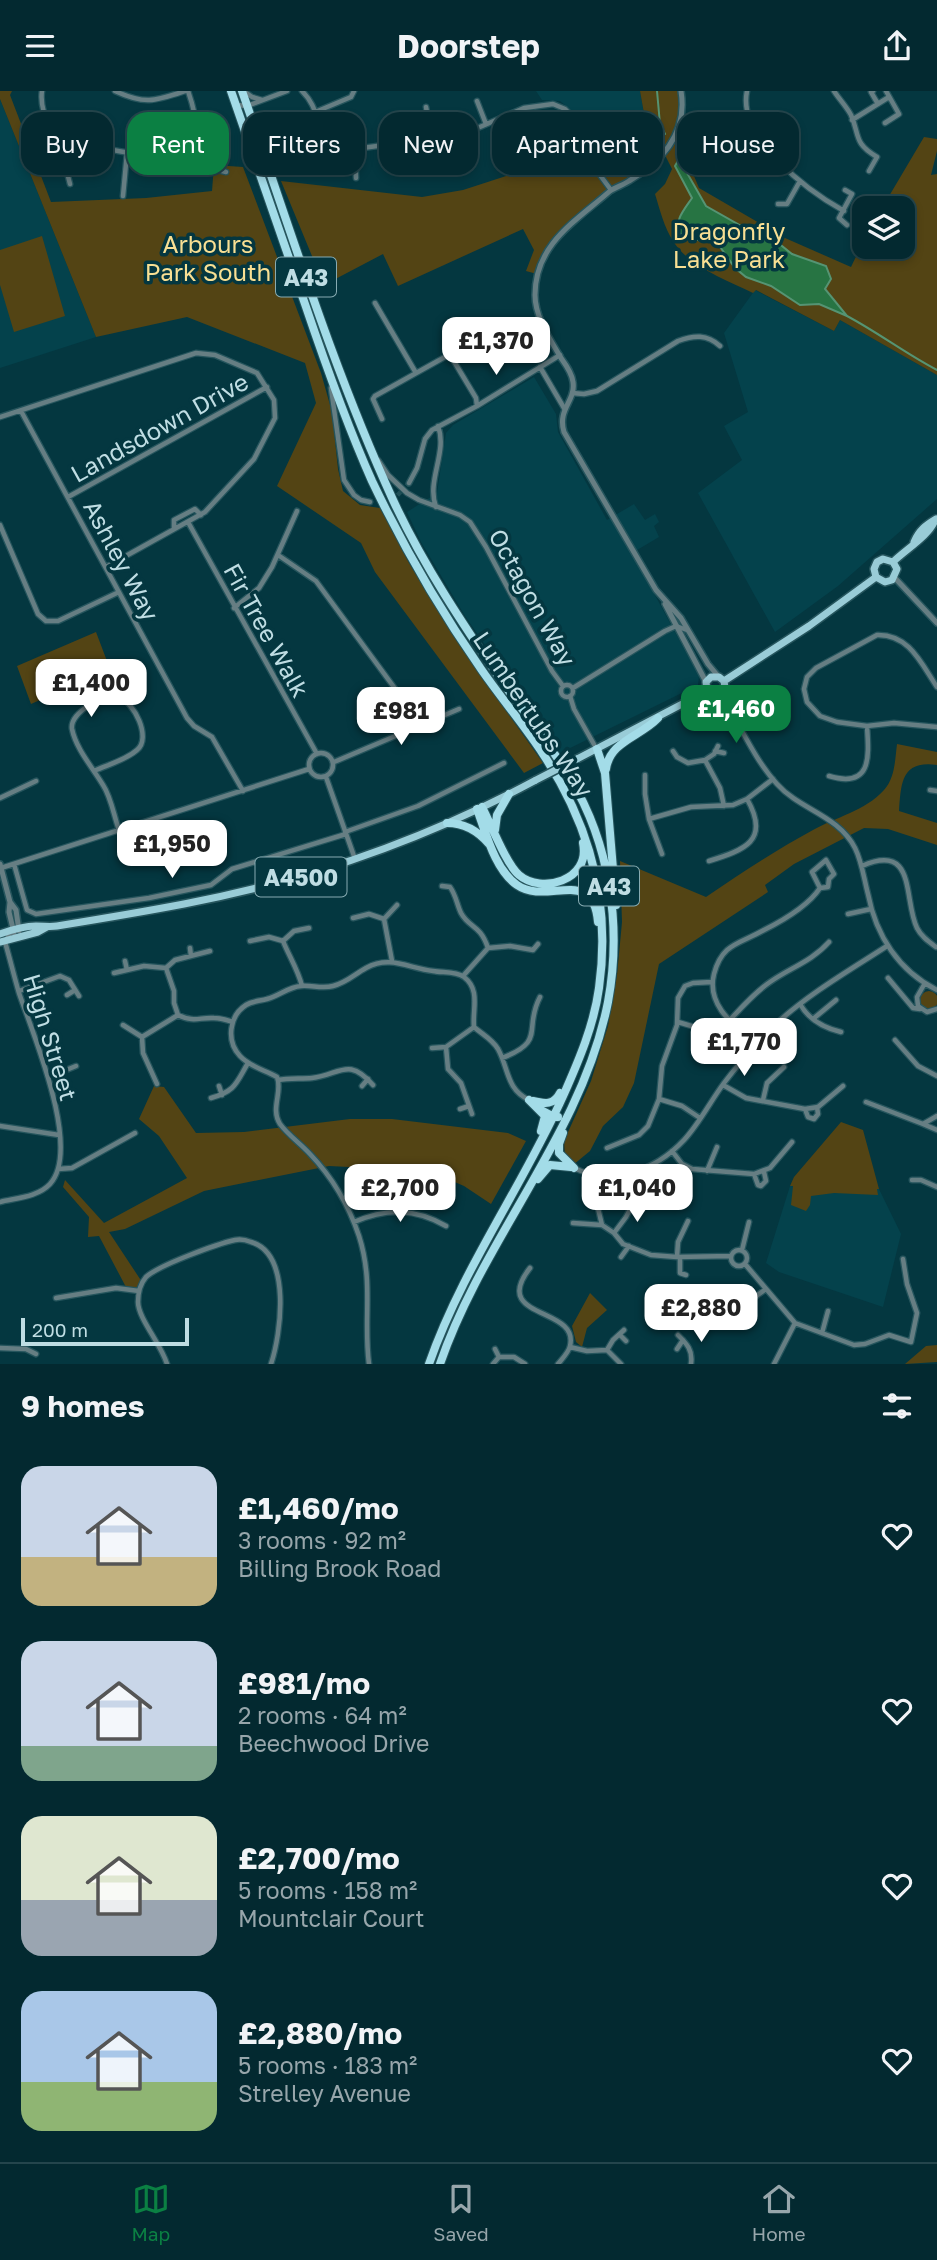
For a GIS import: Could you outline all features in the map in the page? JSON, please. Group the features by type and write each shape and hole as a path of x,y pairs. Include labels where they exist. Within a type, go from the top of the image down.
{"highway":[{"name":"Lumbertubs Way","path":"231,91 328,372 372,479 416,565 460,639 543,754 568,796 592,857 600,897 603,945 598,991 572,1076 554,1117 452,1307 429,1364"},
{"name":"Lumbertubs Way","path":"243,91 249,112"},
{"name":"Lumbertubs Way","path":"272,175 338,368 395,505 463,625 546,741 580,796 595,832 607,877 612,911 614,945 608,1002 585,1075 548,1151 465,1305 442,1364"},
{"path":"605,773 607,759 616,746 650,727 659,718"},
{"path":"597,749 605,773 615,878 617,912 614,945"},
{"path":"496,833 497,815 509,794"},
{"path":"479,808 496,833 513,869 527,880 546,883 575,875 580,869 584,854 568,796"},
{"path":"479,808 493,849 508,877 518,886 530,891 573,889 590,897 595,905 598,933 603,945"},
{"path":"447,823 458,824 477,832 493,849"},
{"path":"529,1100 554,1117 560,1116 589,1051 599,1037"},
{"path":"574,1168 559,1153 559,1144 580,1098 585,1075"},
{"path":"529,1100 543,1104 556,1100 572,1076"},
{"path":"524,1173 545,1120 541,1110"},
{"path":"496,1224 507,1213 541,1151 548,1151"},
{"path":"515,1210 528,1198 545,1168 555,1164 574,1168"},
{"path":"421,1364 445,1313 452,1307"}],"main road":[{"path":"893,562 933,527 936,519"},
{"path":"886,559 893,562 897,569 894,577 885,582 876,577 874,569 877,562 886,559"},
{"path":"721,679 724,688 720,694 714,695 706,686 711,677 721,679 809,626 876,577"},
{"name":"A4500","path":"2,939 17,932 38,932 48,927 226,896 276,884 355,859 447,823 509,794 659,718 706,686"}],"street":[{"path":"42,91 41,99 46,112"},
{"path":"115,91 133,100 145,102 187,91 196,112"},
{"path":"243,91 263,100"},
{"path":"236,104 247,106 286,91"},
{"path":"302,91 309,100 313,112"},
{"path":"315,112 351,97 354,91"},
{"path":"681,91 682,122 673,142 654,162 630,181 611,190 562,231 546,251 537,274 535,297 537,313 573,380 572,393 562,417 564,432 664,601 704,674 706,686"},
{"path":"747,91 745,100 748,112"},
{"path":"834,91 852,120 857,139 877,157 869,171"},
{"path":"873,91 871,92 878,104"},
{"path":"885,123 899,114 886,91"},
{"path":"852,120 889,97"},
{"path":"254,112 263,100"},
{"path":"477,101 486,124"},
{"path":"515,112 538,105 553,104 568,112"},
{"path":"426,107 427,112"},
{"path":"478,127 492,121"},
{"path":"113,150 127,153 123,196"},
{"path":"68,175 70,184"},
{"path":"600,175 611,190"},
{"path":"794,175 822,199 844,211"},
{"path":"778,204 788,204 800,181"},
{"path":"845,190 852,194 839,218 847,225"},
{"path":"375,303 416,373"},
{"path":"572,393 597,391 678,341 691,336 704,337 720,346"},
{"path":"382,419 373,399 375,395 470,343"},
{"path":"0,417 201,353 215,355 260,376 274,400 275,414 258,453 201,515 106,567"},
{"path":"449,353 476,397 477,406"},
{"path":"409,482 417,468 425,439 432,430 477,406 559,355"},
{"path":"540,367 564,408"},
{"path":"328,372 344,480 354,495 370,502"},
{"name":"Landsdown Drive","path":"68,497 267,387"},
{"name":"Ashley Way","path":"21,411 187,718 217,743 243,791"},
{"path":"436,507 432,491 440,441 438,426"},
{"name":"Octagon Way","path":"373,455 400,488 419,500 460,515 478,533 562,686"},
{"path":"419,500 432,491"},
{"path":"174,529 174,520 195,509 201,515"},
{"path":"234,608 259,588 278,555 297,511"},
{"name":"Fir Tree Walk","path":"188,522 317,754"},
{"path":"0,524 38,614 46,621 58,621 119,592"},
{"path":"278,555 316,581 421,725"},
{"path":"894,577 937,623"},
{"path":"664,601 681,618 711,670 721,679"},
{"path":"676,626 687,630"},
{"path":"573,688 568,684 562,686 561,694 570,697 573,688 676,626"},
{"path":"937,687 904,641 886,634 877,635 816,668 807,677 804,689 807,702 820,716 867,726 894,723 937,727"},
{"path":"720,694 773,779 787,793 836,824 855,848 878,928 887,946 905,967 937,990"},
{"path":"94,771 137,750 144,741 144,731 127,702 121,697 112,696 78,711 73,718 72,731 94,771 105,787 119,830"},
{"name":"Octagon Way","path":"570,697 597,749"},
{"path":"334,762 459,709"},
{"path":"829,776 852,778 865,769 869,760 867,726"},
{"path":"673,751 677,757 688,763 705,760 717,749 724,753"},
{"path":"309,769 310,761 317,754 326,754 334,762"},
{"path":"705,760 720,788 724,806"},
{"path":"309,769 317,777 326,777 333,770 334,762"},
{"path":"14,864 27,910 36,914 149,898 211,885 232,869 346,833 418,806 505,763"},
{"path":"17,932 0,866 14,864 309,769"},
{"path":"645,775 649,819 662,854"},
{"path":"326,777 355,859"},
{"path":"649,819 691,807 724,806 747,799 773,779"},
{"path":"0,798 36,781"},
{"path":"930,790 937,791"},
{"path":"709,861 741,851 751,841 756,822 747,799"},
{"path":"756,1044 716,1003 712,982 717,964 726,950 739,941 764,931 804,905 820,888 828,887 829,879 834,874 826,860 812,872 820,888"},
{"path":"862,866 873,862 888,862 902,869 918,930 936,947"},
{"path":"453,880 450,887 461,913 481,930 488,948"},
{"path":"442,886 450,887"},
{"path":"384,919 397,905"},
{"path":"848,914 872,909"},
{"path":"352,918 369,914 384,919"},
{"path":"384,919 392,961"},
{"path":"284,941 294,931 309,928"},
{"path":"250,941 270,937 284,941"},
{"name":"High Street","path":"2,939 49,1077 59,1135 58,1169"},
{"path":"284,941 302,986"},
{"path":"730,1020 762,988 813,958 829,942"},
{"path":"533,950 538,944"},
{"path":"463,976 488,948 510,946 533,950 540,957"},
{"path":"548,1151 574,1168 598,1175 630,1174 646,1168 685,1140 723,1085 756,1044 800,1004 887,946"},
{"path":"190,948 191,956"},
{"path":"114,972 144,965 166,968 175,960 210,951"},
{"path":"125,961 127,970"},
{"path":"373,1085 360,1072 350,1068 341,1068 313,1078 278,1080 241,1058 233,1044 233,1022 248,1003 271,998 287,989 302,986 335,986 374,964 392,961 463,976 471,984 476,1005 474,1027 446,1047 432,1048"},
{"path":"166,968 178,1015 188,1020 200,1021 212,1017 233,1022"},
{"path":"19,991 60,976 69,980 79,996"},
{"path":"888,978 912,1008 929,1012 937,1009"},
{"path":"607,1148 639,1135 648,1126 659,1099 662,1066 678,1022 678,998 685,986 712,982"},
{"path":"920,1009 917,999 925,983"},
{"path":"67,995 75,990"},
{"path":"502,1058 530,1042 534,1014 540,997"},
{"path":"813,1019 836,1000"},
{"path":"800,1004 813,1019 826,1028 841,1032"},
{"path":"534,1014 541,1015"},
{"path":"142,1037 178,1015"},
{"path":"678,1022 698,1028 721,1056"},
{"path":"124,1025 142,1037"},
{"path":"474,1027 493,1042 502,1058 509,1082 529,1100"},
{"path":"142,1037 143,1053 157,1084"},
{"path":"895,1040 918,1066 937,1076"},
{"path":"446,1047 448,1069 461,1083 471,1114"},
{"path":"211,1098 229,1092 248,1063"},
{"path":"49,1077 76,1066"},
{"path":"763,1100 767,1083 784,1067"},
{"path":"145,1077 152,1074"},
{"path":"362,1086 368,1079"},
{"path":"278,1080 275,1112 281,1124 324,1170 337,1188 354,1222 368,1279 369,1364"},
{"path":"723,1085 740,1096 805,1109 817,1107 843,1086"},
{"path":"219,1086 222,1095"},
{"path":"659,1099 682,1106 700,1118"},
{"path":"866,1102 937,1130"},
{"path":"460,1109 469,1106"},
{"path":"805,1109 807,1116 812,1119 817,1116 817,1107"},
{"path":"923,1124 937,1117"},
{"path":"0,1126 59,1135"},
{"path":"0,1202 44,1190 52,1183 58,1169 72,1168 135,1133"},
{"path":"672,1151 686,1166 707,1171 754,1174 764,1172 792,1142"},
{"path":"707,1171 717,1147"},
{"path":"754,1174 761,1186 766,1181 764,1172"},
{"path":"598,1175 596,1200 601,1225"},
{"path":"912,1180 921,1180 937,1187"},
{"path":"614,1233 636,1198"},
{"path":"354,1222 380,1213 400,1211 424,1215 446,1226"},
{"path":"686,1275 681,1273 678,1242 688,1221"},
{"path":"742,1250 749,1222"},
{"path":"573,1223 601,1225 614,1233 623,1244 651,1255 731,1256"},
{"path":"167,1364 162,1347 140,1314 138,1303 142,1282 157,1269 239,1239 262,1248 271,1260 280,1296 279,1331 271,1364"},
{"path":"621,1257 629,1246"},
{"path":"742,1250 735,1251 731,1262 736,1266 745,1264"},
{"path":"742,1250 747,1256 745,1264"},
{"path":"745,1264 795,1323 854,1345 889,1335 911,1342 917,1314 907,1284 903,1259"},
{"path":"530,1268 520,1289 523,1302 565,1325 571,1337 570,1347 558,1364"},
{"path":"56,1298 117,1288 139,1291"},
{"path":"740,1317 752,1299 766,1289"},
{"path":"822,1333 828,1311"},
{"path":"775,1364 795,1323"},
{"path":"607,1350 624,1330"},
{"path":"620,1335 626,1341"},
{"path":"678,1335 692,1354 691,1364"},
{"path":"677,1349 683,1340"},
{"path":"570,1347 587,1351 607,1350 621,1364"},
{"path":"0,1348 26,1349 36,1354"},
{"path":"495,1349 499,1357"},
{"path":"493,1364 499,1357 514,1357 525,1364"}],"shaded area":[{"path":"536,91 640,91 644,112 573,112 560,101 542,100"},
{"path":"0,99 21,151 21,175 31,175 96,337 0,368"},
{"path":"680,175 688,175 706,206 752,232 772,238 792,254 826,266 831,279 825,289 847,316 819,304 800,305 771,286 746,277 735,268 713,237 701,241 680,234 679,220 692,198"},
{"path":"755,290 834,331 840,320 937,375 937,499 838,586 775,632 698,493 742,460 724,426 748,412 724,333"},
{"path":"534,377 556,414 558,432 607,520 634,504 645,520 655,514 659,522 654,526 659,537 632,553 699,676 698,685 560,753 465,616 421,542 407,512 437,493 446,433 453,425"},
{"path":"790,1186 879,1189 901,1234 883,1307 779,1272 766,1263"}],"green space":[{"name":"Arbours Park South","path":"0,91 12,91 10,95 21,124 21,151 0,99"},
{"name":"Dragonfly Lake Park","path":"640,91 681,91 682,112 677,112 677,175 694,175 699,188 785,238 851,267 855,259 915,259 915,196 889,196 924,137 937,139 931,175 937,174 937,375 840,320 834,331 756,290 753,293 720,278 680,250 670,236 655,194 665,184 672,169 663,154 663,112 644,112"},
{"name":"Arbours Park South","path":"229,166 243,167 243,175 246,175 321,373 332,412 343,491 360,505 380,508 409,563 456,640 543,763 524,773 375,572 361,543 277,486 316,403 305,363 187,317 96,337 31,175 41,175 51,202 146,198 212,191 213,175 229,175"},
{"path":"509,175 632,175 562,231 537,274 526,271 534,250 523,229 398,286 383,254 324,285 281,181 422,197 463,190"},
{"path":"42,236 65,316 14,332 0,285 0,250"},
{"path":"96,632 110,669 31,704 17,666"},
{"path":"897,744 937,752 937,765 916,766 905,776 899,811 937,823 937,845 888,829 864,828 794,864 765,885 768,892 659,964 634,1083 623,1107 603,1126 590,1151 573,1165 565,1157 564,1141 591,1081 608,1026 617,975 622,922 620,861 706,897 786,846 876,797 890,780"},
{"path":"929,991 935,994 938,1000 935,1006 929,1009 923,1006 920,1000 923,994"},
{"path":"154,1086 164,1087 196,1133 244,1132 350,1119 392,1119 508,1133 526,1141 491,1204 464,1186 429,1171 329,1166 204,1191 125,1229 109,1232 142,1282 139,1291 127,1289 99,1236 88,1237 89,1217 63,1187 65,1180 104,1223 187,1178 159,1136 139,1119"},
{"path":"841,1122 863,1130 879,1189 878,1195 834,1193 811,1196 806,1211 791,1205 793,1186 790,1186 794,1177"},
{"path":"590,1293 607,1310 587,1328 582,1347 576,1342 572,1326"},
{"path":"937,1345 937,1362 905,1364 926,1346"}],"waterway":[{"path":"657,91 660,124 665,134"},
{"path":"847,316 937,370"}],"tunnel":[{"path":"393,500 409,483"}]}
